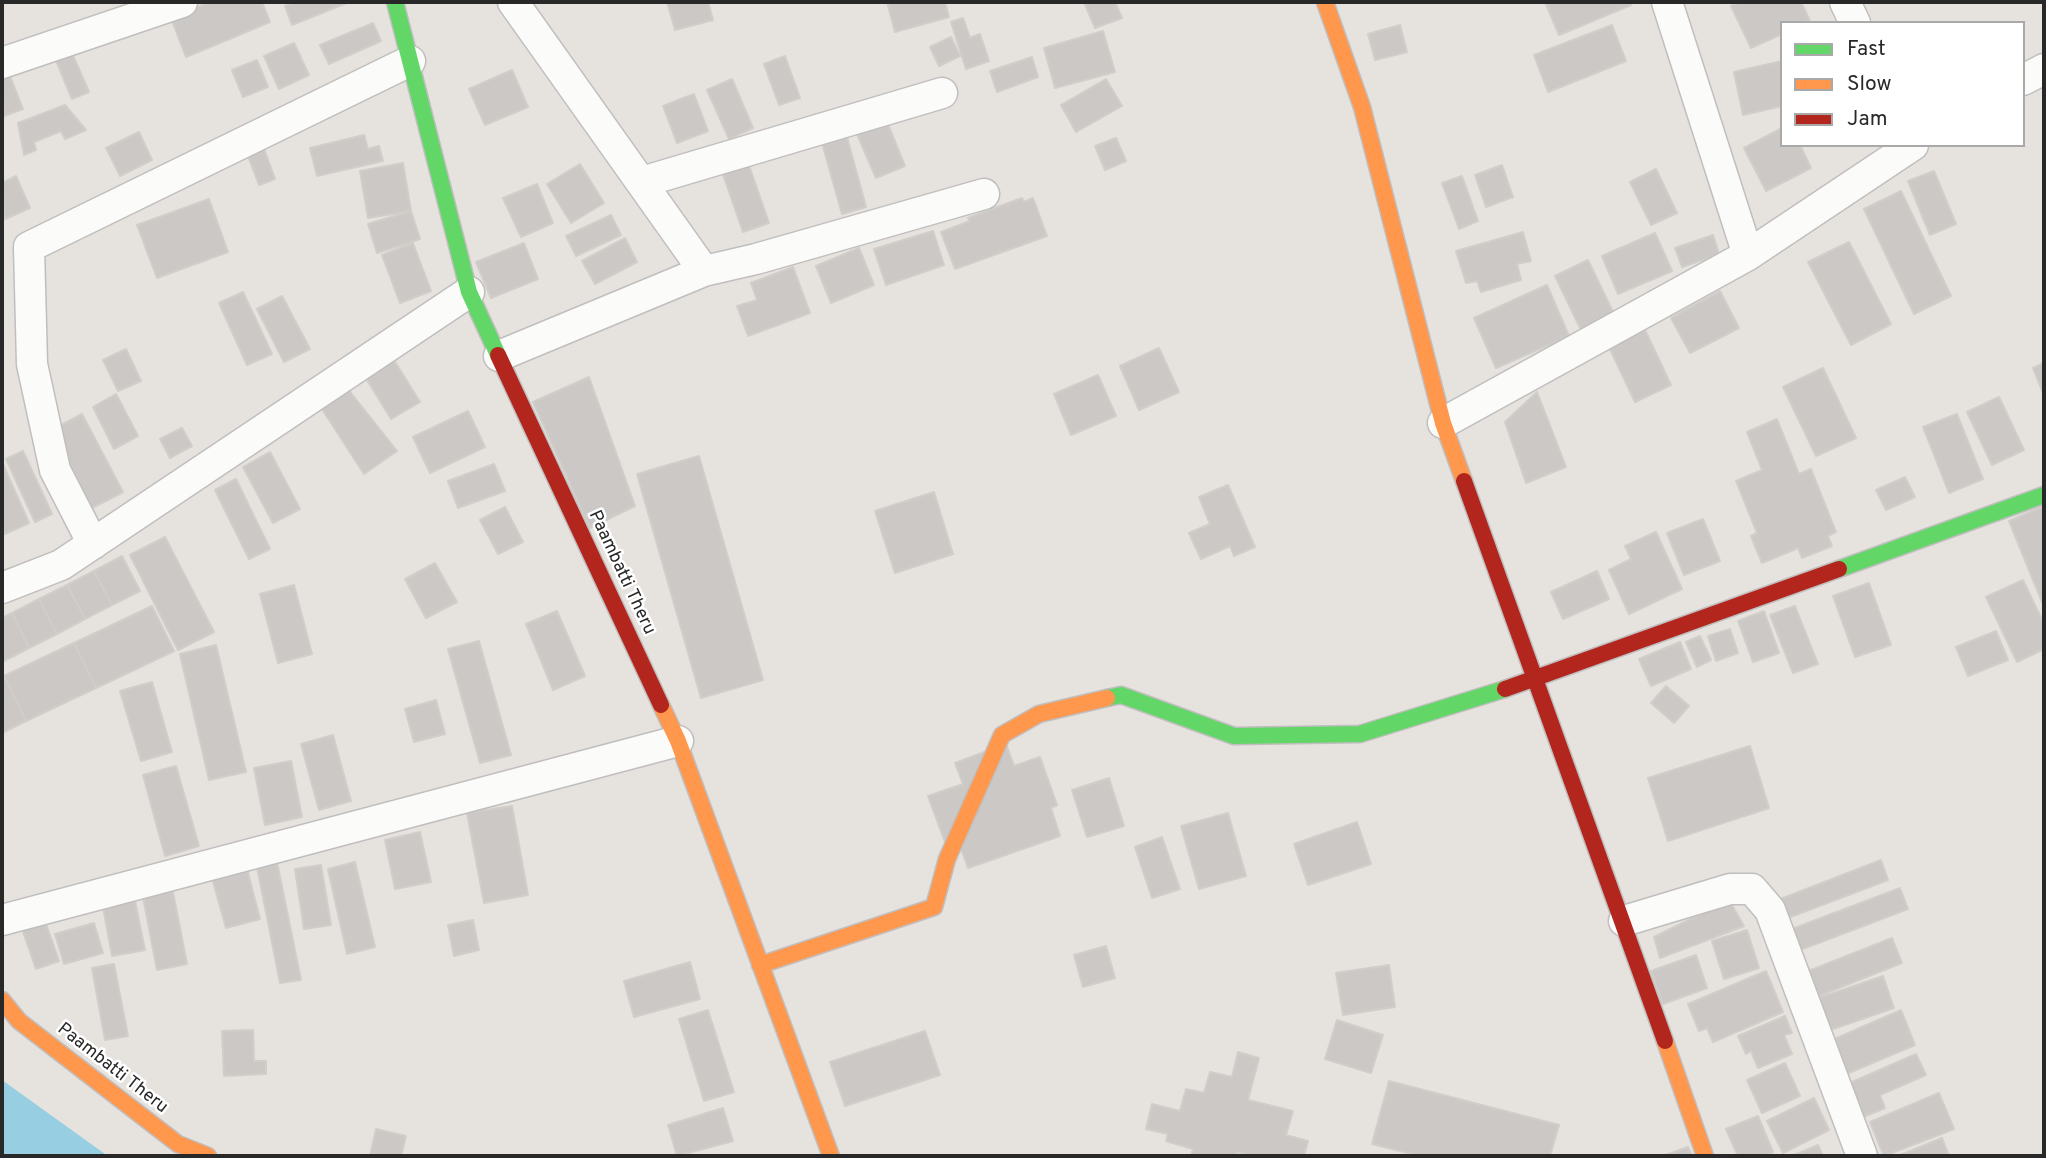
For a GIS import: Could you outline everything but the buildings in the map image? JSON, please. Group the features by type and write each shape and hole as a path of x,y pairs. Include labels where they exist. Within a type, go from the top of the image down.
{"street":[{"path":"2,63 182,2"},
{"name":"Paambatti Theru","path":"395,2 469,292 678,740 831,1156"},
{"path":"1325,2 1362,107 1443,423 1624,921 1705,1156"},
{"path":"1667,2 1748,255"},
{"path":"1845,2 1854,21"},
{"path":"524,4 704,271"},
{"path":"93,544 55,470 32,364 29,247 410,61"},
{"path":"2025,79 2044,69"},
{"path":"642,182 942,93"},
{"path":"1443,423 1748,255 1910,147"},
{"path":"499,356 704,271 756,260 984,194"},
{"path":"2,587 61,565 469,292"},
{"path":"760,965 934,907 947,859 1002,735 1040,714 1121,695 1234,736 1360,734 1535,679 2044,495"},
{"path":"2,920 678,740"},
{"path":"1624,921 1730,889 1752,889 1770,910 1863,1156"},
{"name":"Paambatti Theru","path":"2,1000 19,1021 178,1144 208,1156"}],"water":[{"path":"2,1080 105,1154 110,1156 2,1156"}],"traffic: fast":[{"path":"395,2 469,292 498,355"},
{"path":"1839,569 2044,495"},
{"path":"1107,698 1121,695 1234,736 1360,734 1505,689"}],"traffic: slow":[{"path":"1325,2 1362,107 1443,423 1464,481"},
{"path":"760,965 934,907 947,859 1002,735 1039,714 1107,698"},
{"path":"661,705 678,741 831,1156"},
{"path":"2,1000 19,1021 178,1144 208,1156"},
{"path":"1665,1041 1705,1156"}],"traffic: jam":[{"path":"498,355 661,705"},
{"path":"1464,481 1665,1041"},
{"path":"1505,689 1839,569"}]}
